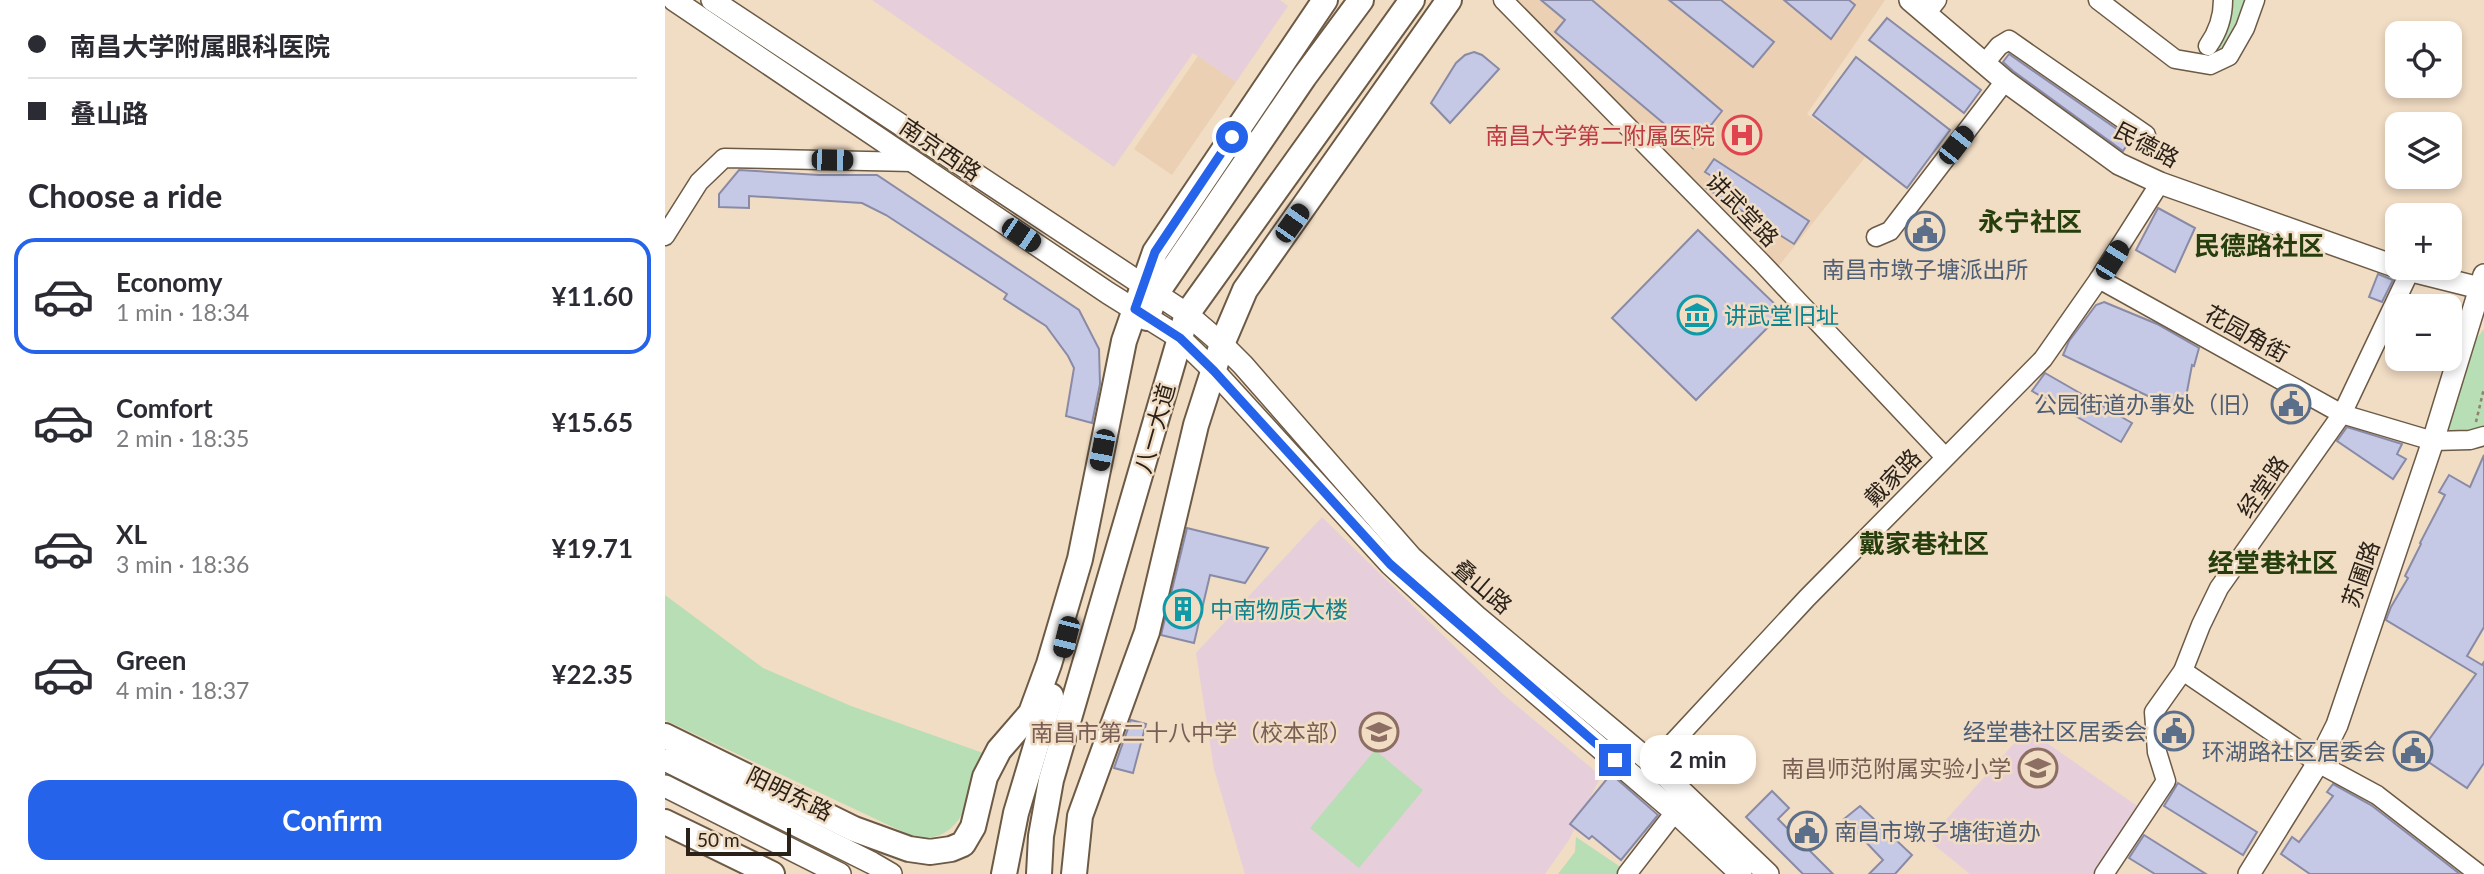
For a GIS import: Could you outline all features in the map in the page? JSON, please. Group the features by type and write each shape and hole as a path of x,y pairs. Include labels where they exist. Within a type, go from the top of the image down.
{"highway":[{"path":"665,736 854,829 898,845 930,852 963,844 973,827 985,777 999,750 1031,713 1049,664 1080,559 1124,341 1145,301 1155,252 1325,0"},
{"name":"八一大道","path":"1004,874 1016,813 1052,690 1145,301 1361,0"},
{"name":"八一大道","path":"1039,874 1041,836 1051,780 1187,314 1412,0"},
{"path":"1073,874 1080,816 1147,632 1196,425 1223,344 1245,290 1449,0"},
{"path":"665,822 772,874"}],"main road":[{"name":"南京西路","path":"674,0 913,162 1145,301 1187,314"},
{"name":"南京西路","path":"712,0 1145,301 1180,338"},
{"name":"民德路","path":"1910,0 1932,7 1985,64 2119,164 2160,183 2385,263"},
{"name":"民德路","path":"2461,280 2483,284"},
{"name":"苏圃路","path":"2249,874 2318,763 2337,725 2483,284"},
{"name":"叠山路","path":"1187,314 1223,344 1411,557 1476,616 1653,764 1768,874"},
{"name":"叠山路","path":"1180,338 1214,371 1390,564 1675,812 1741,874"},
{"name":"阳明东路","path":"665,760 891,874"},
{"path":"665,786 840,874"}],"street":[{"name":"讲武堂路","path":"1503,0 1762,263 1945,457"},
{"path":"2098,0 2175,59 2210,65 2229,56 2245,28 2255,0"},
{"path":"2208,46 2221,21 2223,0"},
{"path":"1985,64 1999,46 2009,40 2146,135"},
{"path":"1876,237 1890,231 2005,80"},
{"path":"665,236 699,183 724,158 913,162"},
{"path":"2099,279 2160,183"},
{"name":"戴家路","path":"1653,764 1807,598 2043,359 2099,279"},
{"name":"花园角街","path":"2099,279 2342,414 2433,441 2477,438"},
{"name":"经堂路","path":"2104,874 2166,780 2157,752 2154,712 2183,671 2219,588 2342,414 2397,280"},
{"path":"2183,671 2318,763 2377,795 2479,874"},
{"path":"1627,874 1675,812 1653,764"}],"path":[{"path":"2477,438 2484,388"}],"shaded area":[{"path":"872,0 1280,0 1288,6 1236,82 1193,53 1114,167"},
{"name":"南昌大学第二附属医院","path":"1514,0 1885,0 1807,114 1866,156 1778,267"},
{"path":"1198,56 1236,82 1172,175 1134,149"},
{"name":"南昌市第二十八中学（校本部）","path":"1322,517 1504,695 1601,776 1569,840 1545,874 1245,874 1214,769 1196,653"},
{"name":"南昌师范附属实验小学","path":"2027,729 2140,808 2093,874 1970,874 1928,840"}],"green space":[{"path":"2228,0 2251,0 2221,53 2215,49"},
{"path":"2484,329 2484,433 2441,430 2459,371 2462,371 2463,356"},
{"path":"665,595 763,668 851,706 983,753 969,798 955,824 945,833 931,837 914,837 665,720"},
{"path":"1375,750 1423,790 1359,868 1310,828"},
{"path":"1576,837 1622,868 1617,874 1558,874 1575,852"}],"building":[{"path":"1541,0 1592,0 1722,111 1693,148 1555,32 1565,20"},
{"path":"1669,0 1721,0 1774,42 1753,67"},
{"path":"1784,0 1849,0 1855,5 1831,39"},
{"path":"1887,18 1981,90 1964,113 1869,40"},
{"path":"1474,52 1499,69 1450,123 1431,103 1456,63 1465,55"},
{"path":"2009,54 2131,139 2123,151 2013,71 2003,62"},
{"path":"1856,57 1950,130 1907,188 1813,115"},
{"path":"1714,159 1809,221 1794,244 1706,188 1713,177 1705,172"},
{"path":"739,170 819,175 877,175 1079,310 1099,349 1100,384 1092,423 1066,416 1074,368 1046,326 1004,299 1007,294 886,215 862,203 749,196 749,208 719,207 719,194"},
{"path":"2158,208 2195,228 2175,272 2136,250"},
{"name":"讲武堂旧址","path":"1698,230 1783,312 1696,400 1612,318"},
{"path":"2378,274 2385,277 2385,280 2393,280 2382,302 2369,297"},
{"path":"2104,302 2157,324 2199,348 2194,366 2192,365 2183,413 2063,355 2069,341 2096,305"},
{"path":"2045,373 2132,423 2121,442 2032,391"},
{"path":"2347,427 2402,444 2397,454 2406,459 2393,479 2337,441"},
{"path":"2484,455 2484,627 2467,656 2482,665 2484,662 2484,763 2467,788 2418,755 2476,674 2386,620 2408,578 2405,576 2420,543 2445,495 2439,492 2449,475 2470,487"},
{"name":"中南物质大楼","path":"1187,528 1268,548 1245,583 1210,575 1194,643 1161,635"},
{"path":"1131,720 1146,724 1133,773 1114,768"},
{"path":"1611,774 1658,815 1621,860 1592,836 1589,839 1570,824"},
{"path":"2178,783 2257,832 2243,855 2164,806"},
{"path":"2333,784 2371,805 2460,874 2310,874 2281,854 2292,837 2299,842 2333,796 2327,792"},
{"path":"1772,791 1789,808 1778,819 1833,874 1803,874 1746,817"},
{"path":"1860,806 1912,855 1895,874 1869,874 1883,860 1844,819"},
{"path":"2144,835 2206,874 2155,874 2129,858"}],"place":[{"name":"南昌大学第二附属医院","path":"1742,135"},
{"name":"南昌市墩子塘派出所","path":"1925,231"},
{"name":"讲武堂旧址","path":"1697,315"},
{"name":"公园街道办事处（旧）","path":"2291,404"},
{"name":"中南物质大楼","path":"1183,609"},
{"name":"经堂巷社区居委会","path":"2174,731"},
{"name":"南昌市第二十八中学（校本部）","path":"1379,732"},
{"name":"环湖路社区居委会","path":"2413,751"},
{"name":"南昌师范附属实验小学","path":"2038,768"},
{"name":"南昌市墩子塘街道办","path":"1807,831"}],"district":[{"name":"永宁社区","path":"2030,221"},
{"name":"民德路社区","path":"2259,245"},
{"name":"戴家巷社区","path":"1924,543"},
{"name":"经堂巷社区","path":"2273,562"}],"route":[{"path":"1232,137 1155,252 1135,309 1180,338 1214,371 1390,564 1615,760"}]}
